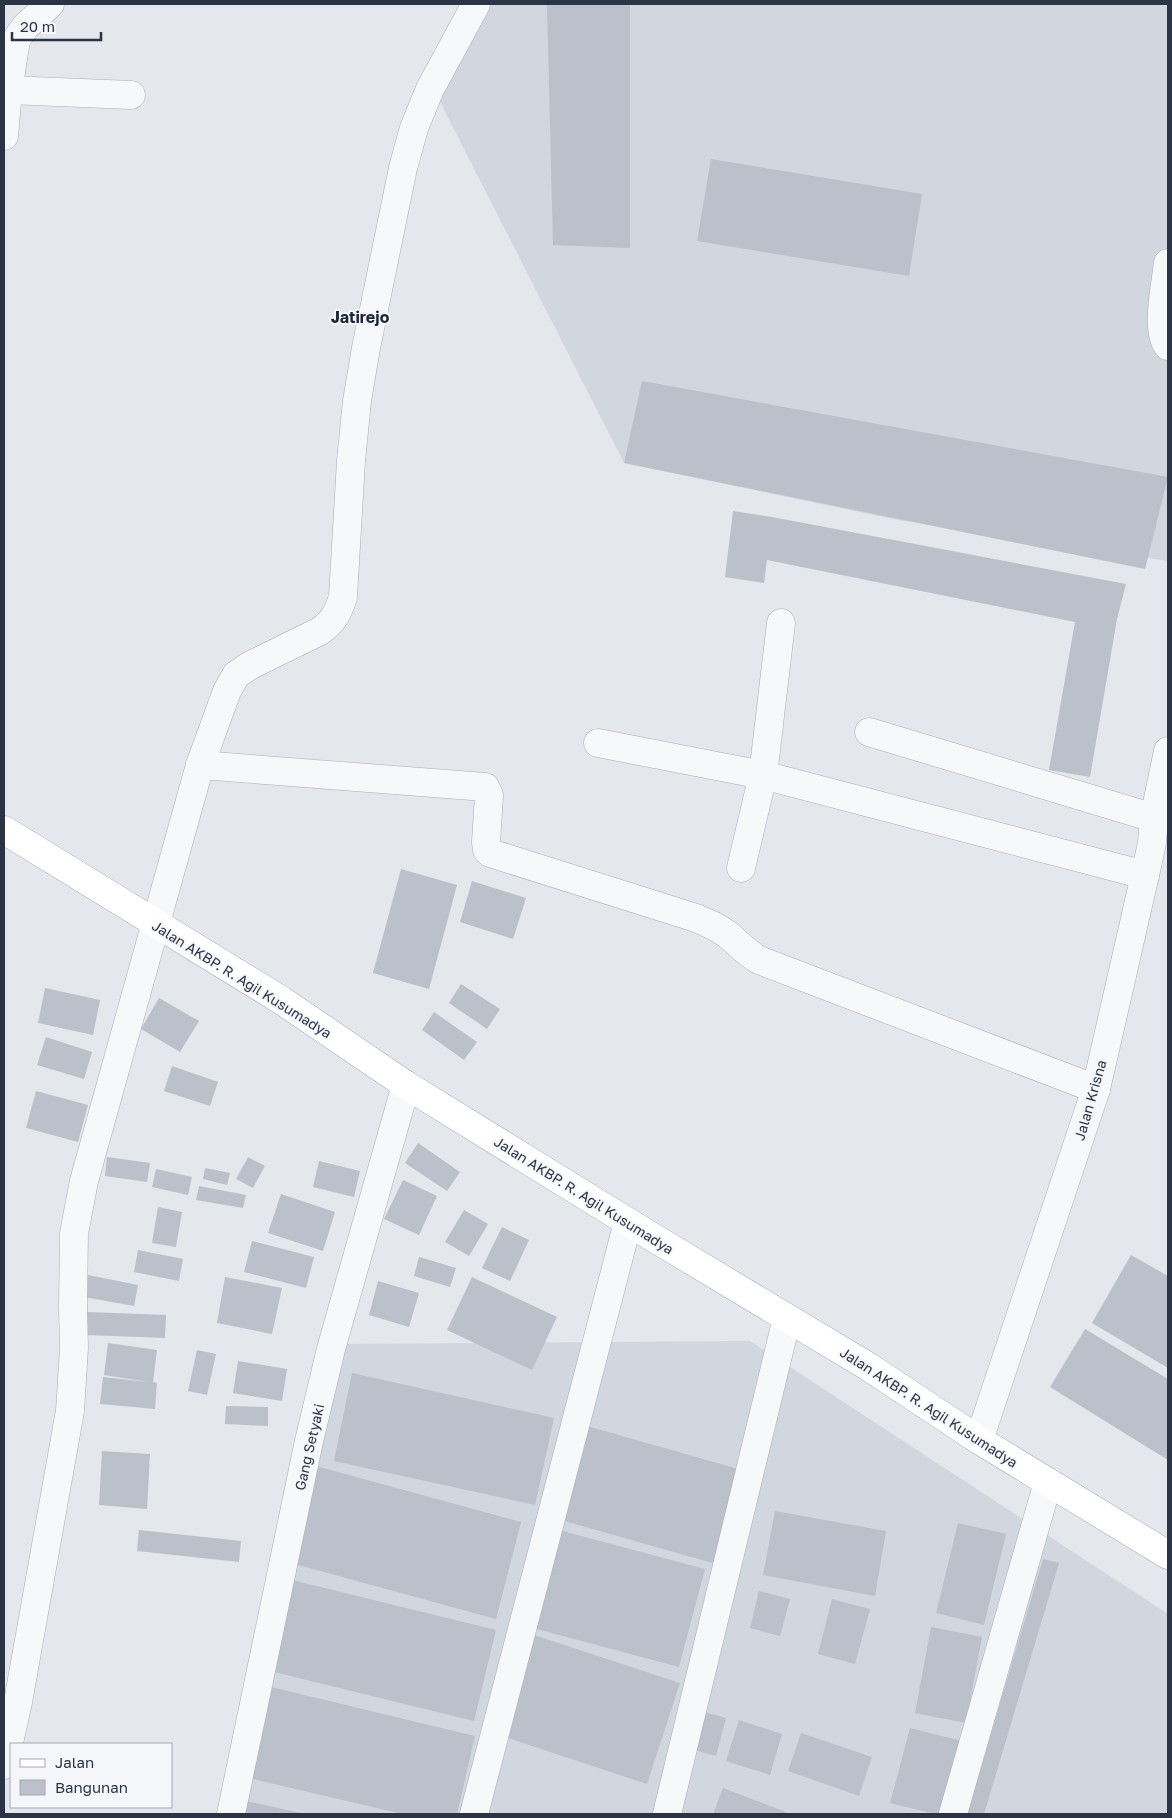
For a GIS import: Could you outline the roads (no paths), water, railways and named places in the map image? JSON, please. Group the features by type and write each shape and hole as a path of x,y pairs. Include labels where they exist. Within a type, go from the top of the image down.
{"main road":[{"name":"Jalan AKBP. R. Agil Kusumadya","path":"4,830 154,924 281,1000 406,1085 628,1222 869,1367 979,1440 1168,1555"}],"street":[{"path":"4,136 8,90 16,40 25,27 50,4"},
{"path":"4,1765 18,1702 70,1411 74,1348 74,1233 84,1181 154,924 200,765 228,691 236,675 249,666 320,631 331,623 338,612 343,598 351,461 358,401 366,348 403,168 414,128 430,89 476,4"},
{"path":"8,90 131,95"},
{"path":"1168,263 1162,327 1164,341 1168,346"},
{"path":"741,868 763,775 781,623"},
{"path":"869,732 1158,837"},
{"path":"598,743 763,775 1145,875"},
{"name":"Jalan Krisna","path":"979,1440 1096,1089 1145,875 1158,837 1168,752"},
{"path":"200,765 484,787 489,795 486,842 487,850 490,853 696,918 715,926 728,935 747,953 759,960 1096,1089"},
{"name":"Gang Setyaki","path":"231,1814 309,1441 331,1349 406,1085"},
{"path":"474,1814 628,1222"},
{"path":"667,1814 787,1318"},
{"path":"953,1814 1048,1482"}],"district":[{"name":"Jatirejo","path":"360,317"}]}
